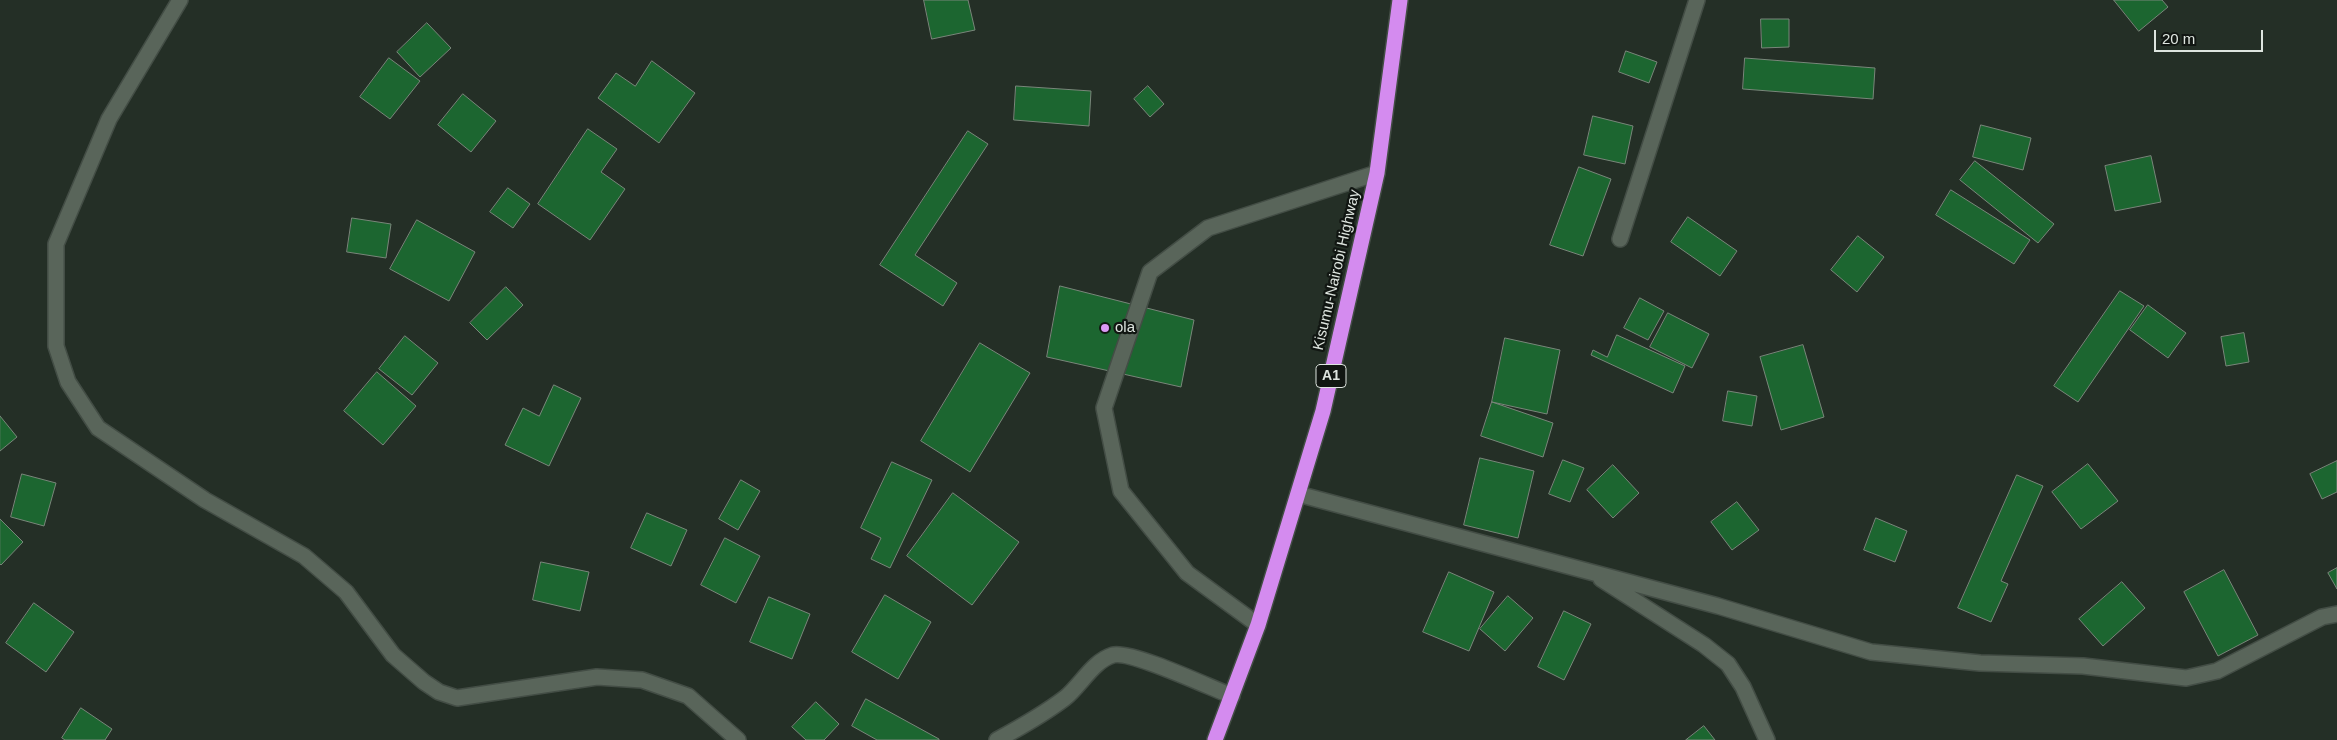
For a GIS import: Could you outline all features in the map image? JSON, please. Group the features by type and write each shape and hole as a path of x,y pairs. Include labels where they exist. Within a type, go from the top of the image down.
{"highway":[{"name":"Kisumu-Nairobi Highway","path":"1215,740 1258,625 1323,411 1377,173 1400,0"}],"street":[{"path":"180,0 110,119 56,244 56,346 68,382 98,428 205,500 304,556 346,592 393,655 438,692 457,698 597,677 642,680 688,696 738,740"},
{"path":"1620,239 1697,0"},
{"path":"1258,625 1187,573 1121,491 1104,408 1150,272 1208,228 1377,173"},
{"path":"1298,494 1718,606 1871,652 1980,663 2083,666 2186,678 2218,671 2322,617 2337,614"},
{"path":"1588,571 1704,645 1728,664 1743,687 1767,740"},
{"path":"997,740 1067,696 1098,664 1114,655 1132,656 1232,696"}],"building":[{"path":"924,0 968,0 975,30 932,39"},
{"path":"2114,0 2162,0 2168,7 2139,31"},
{"path":"1761,19 1789,19 1789,47 1762,48"},
{"path":"427,23 451,48 420,77 397,52"},
{"path":"1626,51 1657,62 1649,83 1619,72"},
{"path":"389,58 420,81 390,119 360,97"},
{"path":"1745,58 1875,68 1873,99 1743,89"},
{"path":"652,61 695,93 659,143 598,98 616,73 635,86"},
{"path":"1016,86 1091,91 1089,126 1014,120"},
{"path":"1148,86 1164,104 1150,117 1134,99"},
{"path":"463,94 496,121 471,152 438,125"},
{"path":"1593,116 1633,126 1625,164 1584,155"},
{"path":"1981,125 2031,138 2023,170 1973,157"},
{"path":"588,129 617,149 601,172 625,189 590,240 538,204"},
{"path":"968,131 988,144 915,255 957,283 943,306 880,265"},
{"path":"2151,156 2161,202 2115,211 2105,166"},
{"path":"1975,161 2054,224 2038,243 1960,180"},
{"path":"1579,167 1611,179 1583,256 1550,245"},
{"path":"508,188 530,204 513,228 490,212"},
{"path":"1951,190 2030,240 2014,264 1936,215"},
{"path":"1688,217 1737,251 1720,276 1671,242"},
{"path":"352,218 391,224 386,258 347,252"},
{"path":"417,220 475,252 449,301 390,269"},
{"path":"1858,236 1884,257 1857,292 1831,270"},
{"path":"1060,286 1194,320 1181,387 1047,357"},
{"path":"506,287 523,305 487,340 470,323"},
{"path":"2120,291 2144,306 2078,402 2054,386"},
{"path":"1640,298 1664,311 1648,340 1624,328"},
{"path":"2148,305 2186,333 2168,358 2130,330"},
{"path":"1668,313 1709,334 1692,368 1650,347"},
{"path":"2244,333 2249,362 2226,366 2221,337"},
{"path":"1617,335 1685,366 1673,393 1591,355 1593,350 1607,357"},
{"path":"405,336 438,363 412,395 379,369"},
{"path":"1505,338 1560,350 1547,414 1492,402"},
{"path":"980,343 1030,373 970,472 921,441"},
{"path":"1803,345 1824,417 1781,430 1760,357"},
{"path":"377,372 416,406 383,445 344,411"},
{"path":"554,385 581,398 549,466 505,445 523,408 539,416"},
{"path":"1728,391 1757,396 1752,426 1723,421"},
{"path":"1492,402 1553,423 1543,457 1481,436"},
{"path":"0,416 17,437 0,451"},
{"path":"1480,458 1534,471 1518,538 1464,525"},
{"path":"1563,460 1584,468 1570,502 1549,494"},
{"path":"2337,461 2337,492 2322,499 2310,474"},
{"path":"892,462 932,480 890,568 871,559 881,538 861,528"},
{"path":"2088,464 2118,501 2081,529 2052,492"},
{"path":"1613,465 1639,493 1613,518 1587,490"},
{"path":"22,474 56,483 44,526 11,517"},
{"path":"2017,475 2043,486 2001,581 2008,584 1991,622 1958,608"},
{"path":"741,480 760,491 738,530 719,519"},
{"path":"953,493 1019,542 972,605 907,556"},
{"path":"1737,502 1759,530 1732,550 1711,522"},
{"path":"647,513 687,530 671,566 631,548"},
{"path":"1876,518 1907,531 1895,562 1864,550"},
{"path":"0,519 23,542 1,565 0,564"},
{"path":"725,538 760,556 736,603 701,585"},
{"path":"541,562 589,572 580,611 533,600"},
{"path":"2337,568 2337,589 2328,573"},
{"path":"2224,570 2258,635 2218,656 2184,592"},
{"path":"1449,572 1494,592 1469,651 1423,632"},
{"path":"2122,582 2145,608 2103,646 2079,619"},
{"path":"885,595 931,622 898,679 852,652"},
{"path":"1508,596 1533,618 1505,651 1480,629"},
{"path":"769,597 810,614 792,659 750,642"},
{"path":"34,603 74,632 46,672 6,643"},
{"path":"1564,611 1591,624 1564,680 1538,667"},
{"path":"866,699 939,740 877,740 852,726"},
{"path":"816,702 839,724 824,740 806,740 792,727"},
{"path":"81,708 112,729 105,740 65,740 62,738"},
{"path":"1704,726 1715,740 1686,740"}],"place":[{"name":"ola","path":"1105,328"}]}
